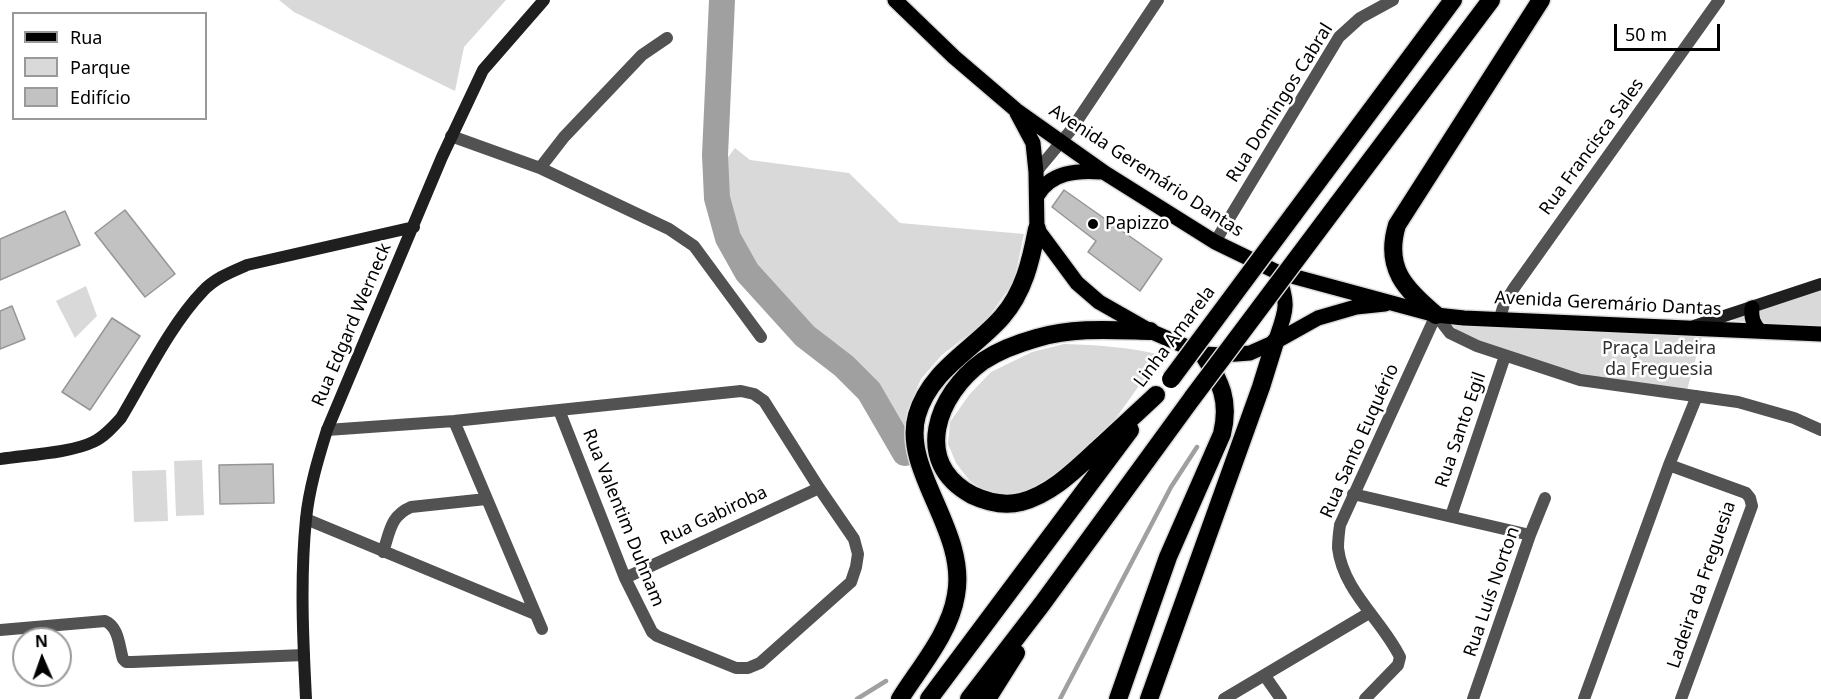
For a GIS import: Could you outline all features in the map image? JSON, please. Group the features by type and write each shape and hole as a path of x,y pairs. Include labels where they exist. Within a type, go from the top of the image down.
{"highway":[{"name":"Linha Amarela","path":"929,699 1453,0"},
{"path":"969,699 1491,0"},
{"path":"1436,315 1409,291 1396,269 1392,255 1392,240 1397,225 1541,0"},
{"path":"900,699 940,636 952,610 958,585 956,557 951,536 921,468 916,448 916,418 922,400 933,382 1003,316 1016,296 1027,274 1038,229"},
{"path":"1150,331 1064,332 1036,338 984,360 951,394 941,412 936,429 936,447 950,478 966,491 982,500 1002,503 1020,502 1062,481 1156,395"},
{"path":"1149,699 1262,387 1275,342"},
{"path":"1118,699 1168,557 1222,434 1226,417 1225,398 1203,354"},
{"path":"987,699 1009,666 1042,604"}],"main road":[{"name":"Avenida Geremário Dantas","path":"895,0 954,57 1016,110 1060,142 1215,242 1277,272 1436,315 1821,334"},
{"name":"Avenida Geremário Dantas","path":"1016,110 1033,143 1038,229 1077,283 1099,302 1150,331 1203,354 1250,353 1318,318 1356,307 1395,303"},
{"path":"1037,196 1042,186 1059,176 1086,171 1105,172"},
{"path":"1275,342 1286,309 1285,296 1277,272"},
{"path":"1752,308 1754,325 1760,331"}],"street":[{"name":"Rua Edgard Werneck","path":"306,699 303,576 306,519 315,467 327,430 451,136 483,70 544,0"},
{"path":"1036,172 1071,130 1158,0"},
{"name":"Rua Domingos Cabral","path":"1215,242 1339,37 1360,18 1393,0"},
{"name":"Rua Francisca Sales","path":"1500,318 1504,304 1514,288 1719,0"},
{"path":"540,168 564,137 642,55 667,38"},
{"path":"451,136 540,168 669,229 694,246 761,337"},
{"path":"0,459 70,449 93,443 112,429 188,310 203,290 223,275 247,265 414,227"},
{"path":"1685,327 1752,308 1821,284"},
{"path":"1436,315 1450,333 1477,346 1580,380 1738,402 1794,418 1821,430"},
{"name":"Rua Santo Euquério","path":"1365,699 1398,665 1400,657 1369,614 1344,571 1338,547 1340,525 1436,315"},
{"name":"Rua Santo Egil","path":"1450,516 1505,356"},
{"name":"Rua Valentim Duhnam","path":"327,430 454,421 559,410 741,391 754,394 764,401 854,539 858,554 851,582 760,663 748,668 736,668 657,636 652,632 625,578 559,410"},
{"path":"1584,699 1669,465 1697,396"},
{"path":"454,421 542,630"},
{"name":"Ladeira da Freguesia","path":"1669,465 1746,493 1752,506 1682,699"},
{"name":"Rua Gabiroba","path":"625,578 819,488"},
{"path":"1353,494 1530,535"},
{"name":"Rua Luís Norton","path":"1473,699 1545,498"},
{"path":"383,552 394,519 401,512 411,507 486,499"},
{"path":"306,519 535,614"},
{"path":"1224,699 1369,614"},
{"path":"0,630 105,621 112,624 126,662 304,655"},
{"path":"1265,676 1281,699"}],"green space":[{"path":"279,0 506,0 464,47 455,91 294,12"},
{"path":"735,148 750,160 849,173 900,223 1024,234 1014,281 986,321 942,355 921,379 907,411 903,437 739,262 713,177"},
{"path":"1821,285 1821,327 1728,320"},
{"path":"86,286 97,316 75,338 56,301"},
{"name":"Praça Ladeira da Freguesia","path":"1447,320 1703,333 1687,390 1581,375 1475,340 1459,332"},
{"path":"1064,344 1113,347 1161,355 1111,425 1058,475 1033,489 1010,495 984,491 969,480 956,463 948,444 950,422 969,395 991,372 1032,352"},
{"path":"202,460 204,515 176,516 174,461"},
{"path":"166,470 168,521 134,522 132,471"}],"building":[{"name":"Papizzo","path":"1064,190 1162,259 1140,291 1088,252 1096,241 1052,207"},
{"path":"125,210 175,274 145,297 95,233"},
{"path":"65,211 80,245 0,280 0,239"},
{"path":"12,306 25,339 0,349 0,311"},
{"path":"112,318 140,336 90,410 62,392"},
{"path":"273,464 274,503 220,504 219,465"}],"waterway":[{"path":"722,0 715,155 717,198 728,238 747,272 805,336 844,366 869,391 905,453"},
{"path":"1060,699 1171,487 1197,447"},
{"path":"857,699 886,681"}],"place":[{"name":"Papizzo","path":"1093,224"}]}
